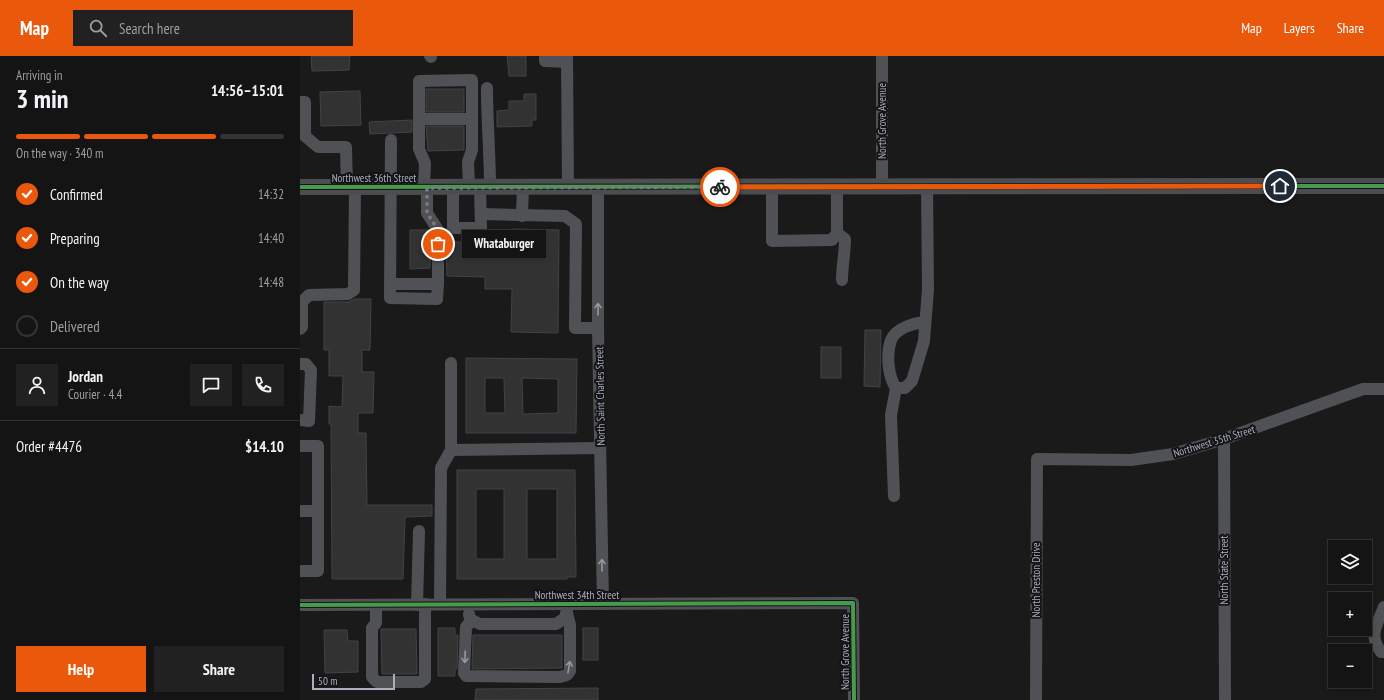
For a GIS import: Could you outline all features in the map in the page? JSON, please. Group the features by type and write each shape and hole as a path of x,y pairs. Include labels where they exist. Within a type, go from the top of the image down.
{"main road":[{"name":"Northwest 36th Street","path":"300,187 1384,186"}],"street":[{"path":"545,56 545,61 567,59 568,187"},
{"name":"North Grove Avenue","path":"882,56 882,187"},
{"path":"391,140 390,284 438,284 438,230 427,213 425,163 419,149 419,81 472,80 472,150 468,162 473,187 481,214 481,228 454,228 473,187 490,141 487,126 487,88"},
{"path":"300,102 305,102 305,136 318,147 346,147 351,187 354,290 348,294 309,295 301,302 302,328 300,329"},
{"path":"419,119 472,119"},
{"path":"522,216 523,187"},
{"name":"North Saint Charles Street","path":"598,187 598,328 603,604"},
{"path":"772,187 772,241 832,240 837,233 837,187"},
{"path":"925,322 915,322 901,330 891,340 888,364 890,381 896,388 905,388 912,380 924,341 928,289 927,187"},
{"path":"481,214 565,216 576,224 598,224"},
{"path":"576,224 575,328 598,328"},
{"path":"837,233 845,239 845,254 842,261 842,280"},
{"path":"440,604 441,468 451,450 451,363"},
{"path":"300,364 306,364 311,370 309,420 300,420"},
{"path":"894,496 891,415 896,388"},
{"name":"Northwest 35th Street","path":"1037,459 1131,460 1173,454 1224,439 1363,389 1384,389"},
{"name":"North State Street","path":"1224,439 1225,700"},
{"path":"300,446 318,446 318,571 300,571"},
{"path":"451,450 600,448"},
{"name":"North Preston Drive","path":"1036,700 1037,459"},
{"path":"300,511 318,511"},
{"path":"376,605 376,624 372,628 372,677 377,682 421,682 425,679 419,531"},
{"path":"469,604 469,615 472,620 480,624 556,624 565,618 567,609"},
{"name":"Northwest 34th Street","path":"300,605 469,604 567,609 603,604 853,604"},
{"name":"North Grove Avenue","path":"853,604 854,700"},
{"path":"1384,607 1374,635 1374,643 1381,652 1384,652"},
{"path":"472,620 466,627 464,673 466,676 560,677 568,675 570,671 570,626 567,609"}],"building":[{"path":"311,56 350,56 349,70 312,71"},
{"path":"507,56 526,56 526,76 509,76"},
{"path":"426,89 464,89 464,112 426,112"},
{"path":"360,91 361,125 321,126 320,92"},
{"path":"524,94 536,94 536,120 532,120 532,126 497,127 497,111 509,110 509,101 524,101"},
{"path":"412,120 412,132 370,134 369,122"},
{"path":"426,126 464,126 464,150 428,151"},
{"path":"513,229 559,230 558,333 511,332 512,289 485,289 485,277 447,276 446,242 485,242 485,234 488,231 513,231"},
{"path":"410,230 429,230 430,268 410,269"},
{"path":"355,299 371,299 370,350 362,350 362,372 374,372 373,413 358,413 358,433 366,433 367,505 432,505 432,516 405,517 403,579 332,579 331,424 329,424 329,406 342,407 343,376 329,376 329,350 324,350 324,302 348,302"},
{"path":"865,330 881,330 880,387 864,386"},
{"path":"821,347 841,347 841,378 821,378"},
{"path":"466,358 577,359 576,433 466,433","holes":["485,378 504,378 505,413 485,413","522,378 558,379 558,413 523,414"]},
{"path":"457,470 575,470 576,577 567,577 567,579 457,579","holes":["476,489 504,489 504,559 476,559","527,489 557,489 557,559 527,559"]},
{"path":"438,628 455,628 455,635 458,635 457,669 455,669 455,676 438,676"},
{"path":"583,628 598,628 598,660 583,660"},
{"path":"381,629 416,629 417,674 382,674"},
{"path":"324,630 347,630 348,641 358,641 358,672 325,673"},
{"path":"473,635 562,635 562,668 472,669"},
{"path":"598,688 598,700 475,700 476,689"}],"cycle path":[{"path":"300,187 1384,186"},
{"path":"300,605 853,603 854,700"}],"way so far":[{"path":"438,244 438,230 427,213 427,188 720,187"}],"place":[{"name":"Whataburger","path":"438,244"}],"route":[{"path":"720,187 1280,186"}]}
